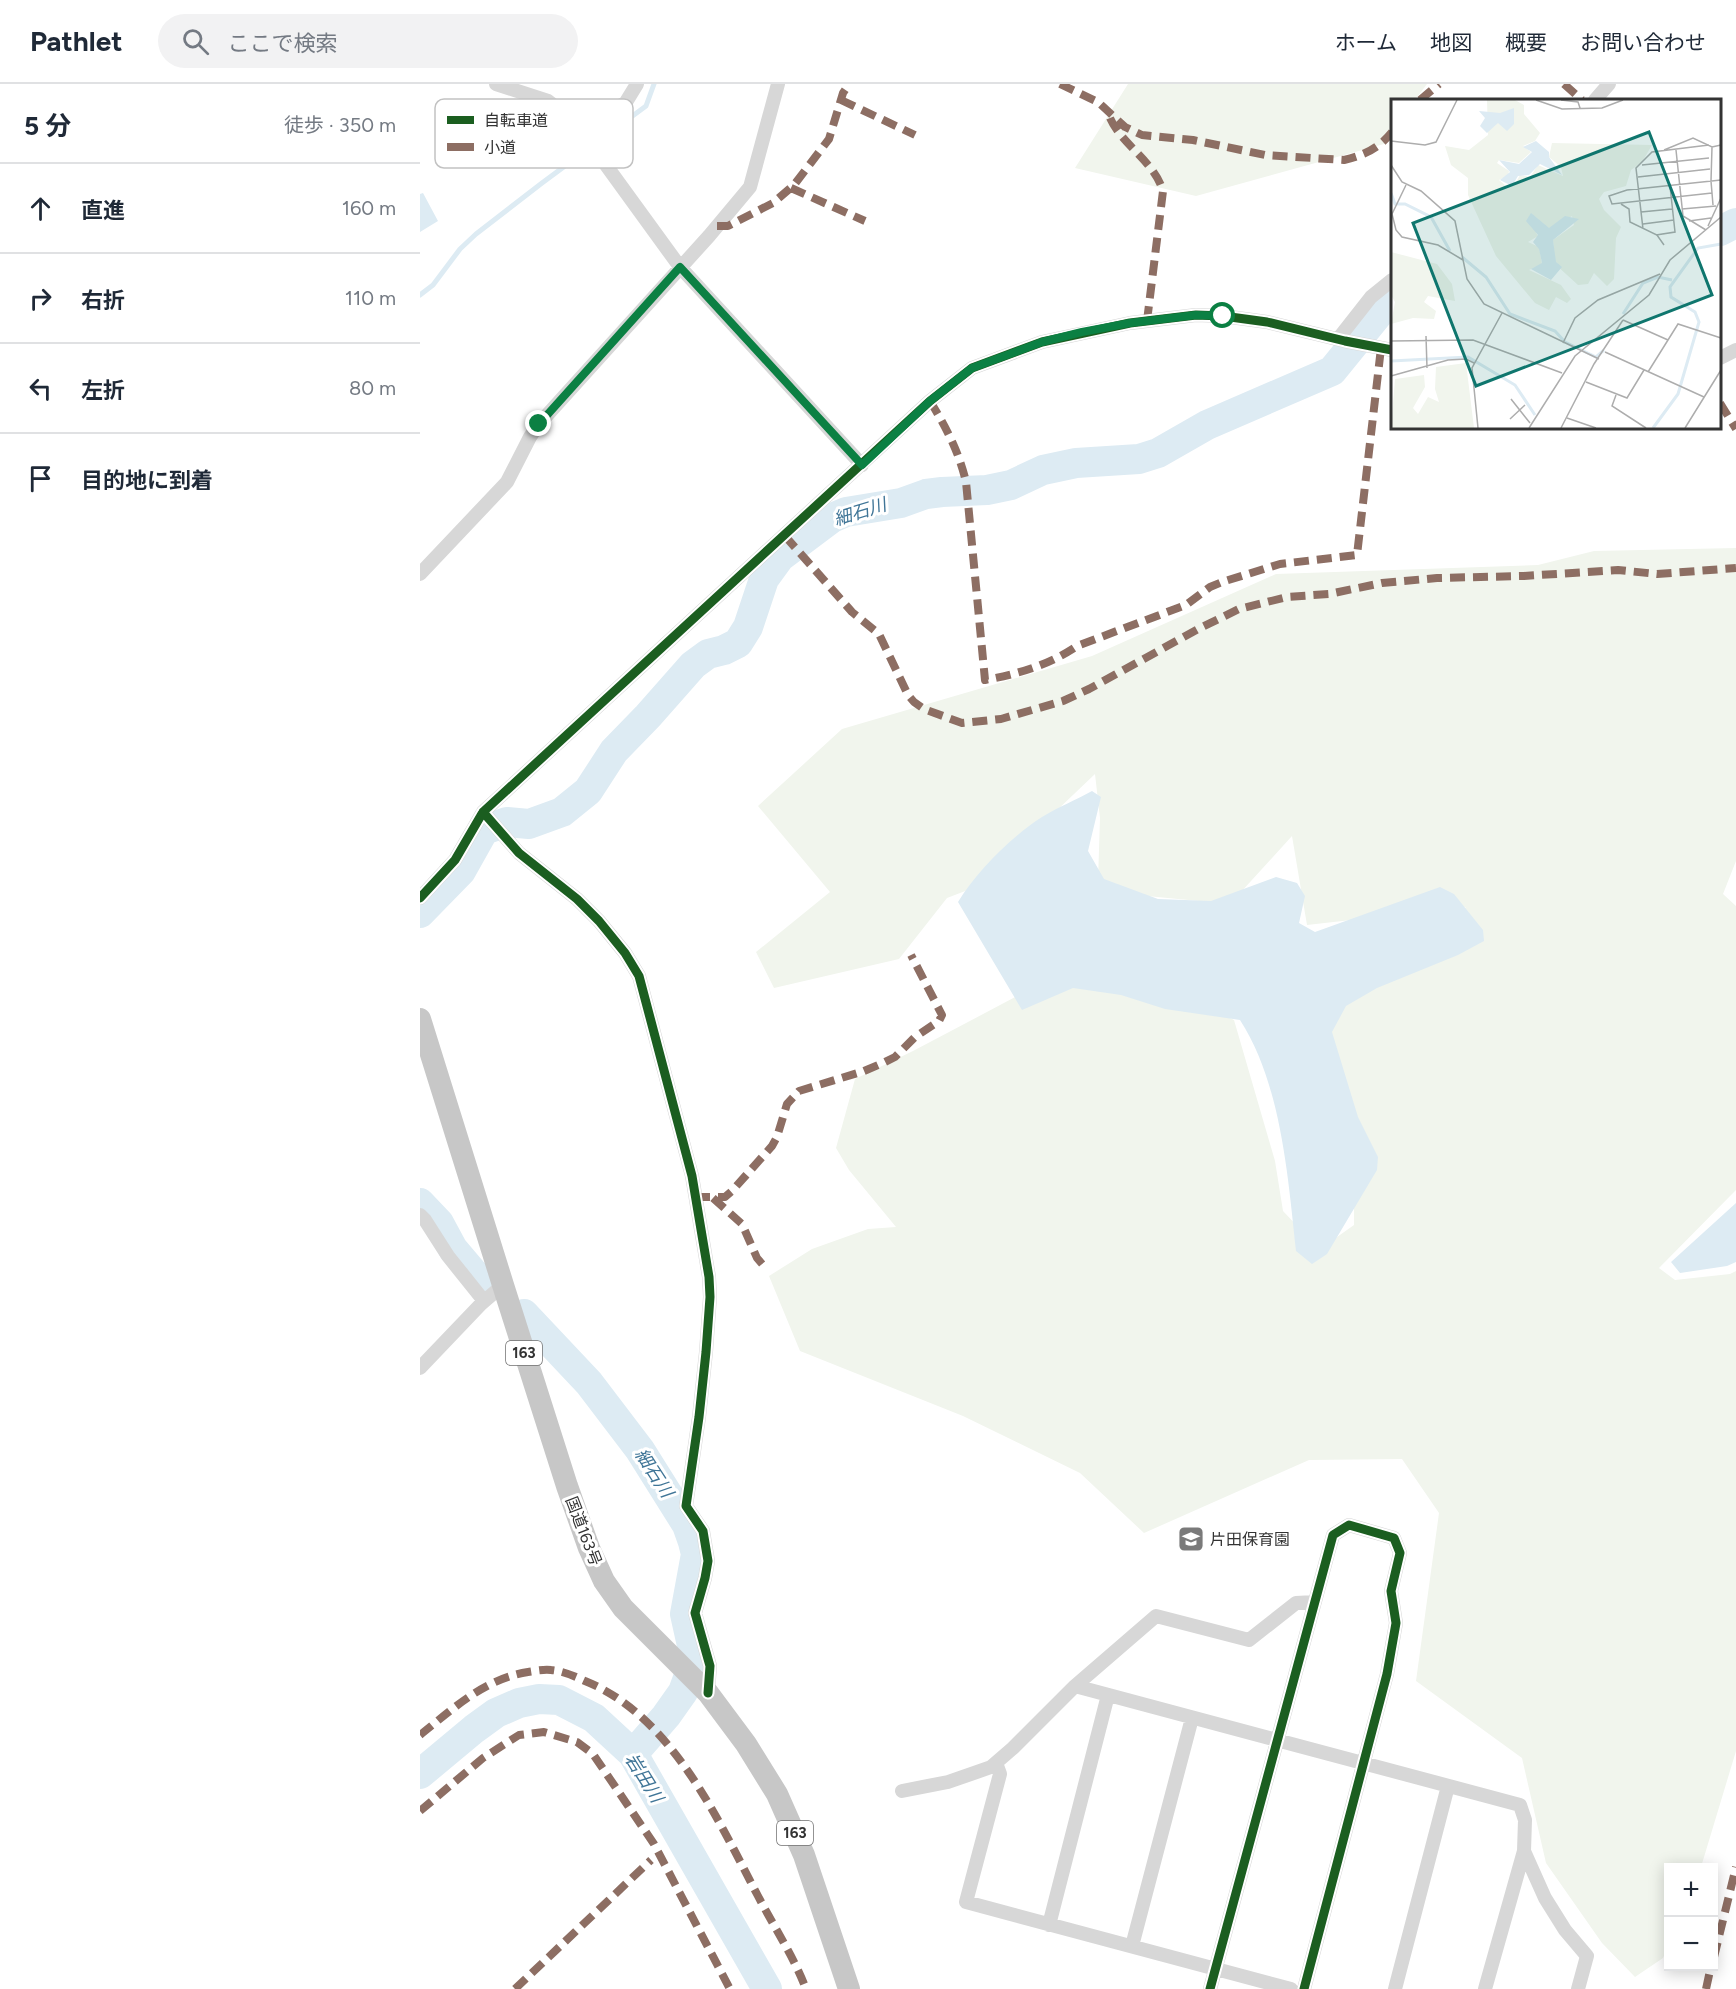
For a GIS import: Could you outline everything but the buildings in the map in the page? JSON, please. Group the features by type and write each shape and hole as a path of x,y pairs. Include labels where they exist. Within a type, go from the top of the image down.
{"highway":[{"name":"国道163号","path":"420,1019 503,1286 589,1548 604,1581 623,1608 704,1689 746,1744 777,1794 804,1855 849,1989"}],"street":[{"path":"496,84 544,99"},
{"path":"628,99 637,84"},
{"path":"420,574 507,482 539,424 750,187 778,84"},
{"path":"1596,99 1609,84"},
{"path":"608,168 680,267 862,465"},
{"path":"1341,340 1371,297 1391,281"},
{"path":"420,898 455,860 485,814 930,401 972,368 1042,342 1130,323 1196,315 1267,322 1391,350"},
{"path":"1721,357 1736,350"},
{"path":"485,814 519,853 577,899 599,921 633,965 639,976 692,1176 709,1277 710,1297 699,1417 686,1506 702,1531 708,1561 695,1613 710,1666 704,1689"},
{"path":"420,1215 448,1256 484,1301"},
{"path":"420,1368 484,1301 503,1286"},
{"path":"1210,1989 1333,1535 1349,1524 1394,1538 1400,1553 1391,1591 1396,1623 1386,1674 1304,1989"},
{"path":"903,1791 948,1782 991,1767 1075,1686 1156,1616 1249,1640 1296,1603 1315,1602"},
{"path":"1075,1686 1520,1805 1525,1820 1524,1851 1485,1989"},
{"path":"1049,1925 1108,1695"},
{"path":"1132,1946 1192,1718"},
{"path":"996,1763 1000,1774 966,1902 1291,1989"},
{"path":"1395,1989 1448,1786"},
{"path":"1524,1851 1551,1910 1587,1956 1578,1989"}],"shaded area":[{"path":"1128,84 1427,84 1416,99 1391,99 1391,134 1384,144 1196,196 1075,168"},
{"path":"423,193 438,221 420,232 420,194"},
{"path":"1736,548 1736,861 1723,894 1736,906 1736,1190 1659,1268 1675,1280 1730,1274 1736,1271 1736,1751 1702,1863 1664,1863 1664,1956 1635,1977 1602,1943 1546,1863 1522,1758 1416,1681 1439,1513 1402,1459 1309,1460 1144,1533 1080,1473 963,1416 800,1351 769,1276 812,1249 868,1229 896,1227 849,1170 836,1148 855,1079 1059,974 1164,985 1234,1020 1275,1161 1283,1211 1301,1230 1330,1242 1354,1225 1354,1139 1313,1015 1466,907 1307,925 1292,836 1230,904 1147,896 1098,881 1100,818 1095,774 1053,814 994,880 947,898 899,959 774,988 756,952 830,892 758,806 842,729 1092,656 1276,574 1538,565 1594,551"},
{"path":"1092,791 1101,797 1088,851 1104,879 1158,899 1211,901 1276,877 1297,883 1305,896 1299,923 1315,932 1440,887 1454,894 1483,930 1484,941 1458,955 1377,988 1346,1006 1332,1032 1358,1117 1378,1157 1377,1170 1327,1254 1312,1264 1296,1251 1286,1162 1274,1101 1254,1045 1240,1020 1165,1009 1121,995 1073,988 1022,1010 958,902 985,867 1018,834 1048,813"},
{"path":"1736,1203 1736,1262 1727,1266 1680,1273 1671,1262"}],"waterway":[{"path":"633,116 646,106 654,84"},
{"path":"420,295 433,285 460,249 476,234 562,168"},
{"name":"細石川","path":"1721,230 1736,223"},
{"name":"細石川","path":"420,913 461,871 484,830 507,822 529,824 562,812 588,791 614,751 693,665 708,654 738,643 748,627 764,579 780,557 832,518 846,512 901,503 926,494 987,490 1011,485 1043,470 1076,463 1139,459 1158,453 1207,425 1332,371 1384,307 1391,302"},
{"name":"細石川","path":"420,1203 439,1223 453,1249 481,1282"},
{"name":"細石川","path":"524,1314 589,1383 640,1450 687,1525 696,1554 685,1614 695,1659 683,1692 666,1716 633,1754"},
{"name":"岩田川","path":"420,1774 496,1713 519,1703 539,1699 559,1700 594,1718 633,1754 767,1989"}],"marked path":[{"path":"717,226 728,226 773,203 794,185 829,139 843,93 849,84"},
{"path":"1060,84 1098,102 1125,127 1142,135 1193,140 1265,155 1344,160 1371,150 1391,133"},
{"path":"1421,99 1439,84"},
{"path":"1564,84 1581,99"},
{"path":"841,100 915,135"},
{"path":"1110,118 1122,137 1153,171 1163,191 1147,321"},
{"path":"791,188 865,221"},
{"path":"930,401 960,460 966,482 985,680 1033,668 1077,646 1186,605 1210,587 1222,582 1280,564 1357,555 1381,348"},
{"path":"1721,405 1736,429"},
{"path":"785,536 852,612 879,634 908,695 914,702 924,709 962,723 1001,719 1063,701 1239,609 1287,597 1329,594 1382,583 1437,578 1524,576 1618,570 1657,574 1736,568"},
{"path":"695,1197 725,1197 732,1191 772,1146 787,1104 799,1091 864,1071 885,1062 895,1057 915,1037 939,1021 942,1015 911,955"},
{"path":"713,1198 742,1224 757,1258 763,1265"},
{"path":"420,1735 483,1688 497,1681 528,1672 548,1670 564,1673 616,1697 643,1718 689,1772 726,1834 790,1954 806,1989"},
{"path":"420,1811 483,1758 519,1735 544,1732 577,1742 593,1754 654,1844 730,1989"},
{"path":"515,1989 651,1860"},
{"path":"1718,1941 1736,1867"},
{"path":"1706,1989 1710,1971"}],"cycle path":[{"path":"420,898 455,860 483,812 930,401 972,368 1042,342 1130,323 1196,315 1267,322 1391,350"},
{"path":"483,812 519,853 577,899 599,921 625,953 639,976 692,1176 709,1277 710,1297 699,1417 686,1506 703,1531 708,1561 695,1613 710,1666 708,1693"},
{"path":"1210,1989 1333,1535 1349,1525 1394,1538 1400,1553 1391,1591 1396,1623 1387,1674 1304,1989"}],"place":[{"name":"片田保育園","path":"1191,1539"}],"route":[{"path":"539,424 680,267 862,465 930,401 972,368 1042,342 1082,332 1130,323 1196,315 1223,316"}]}
